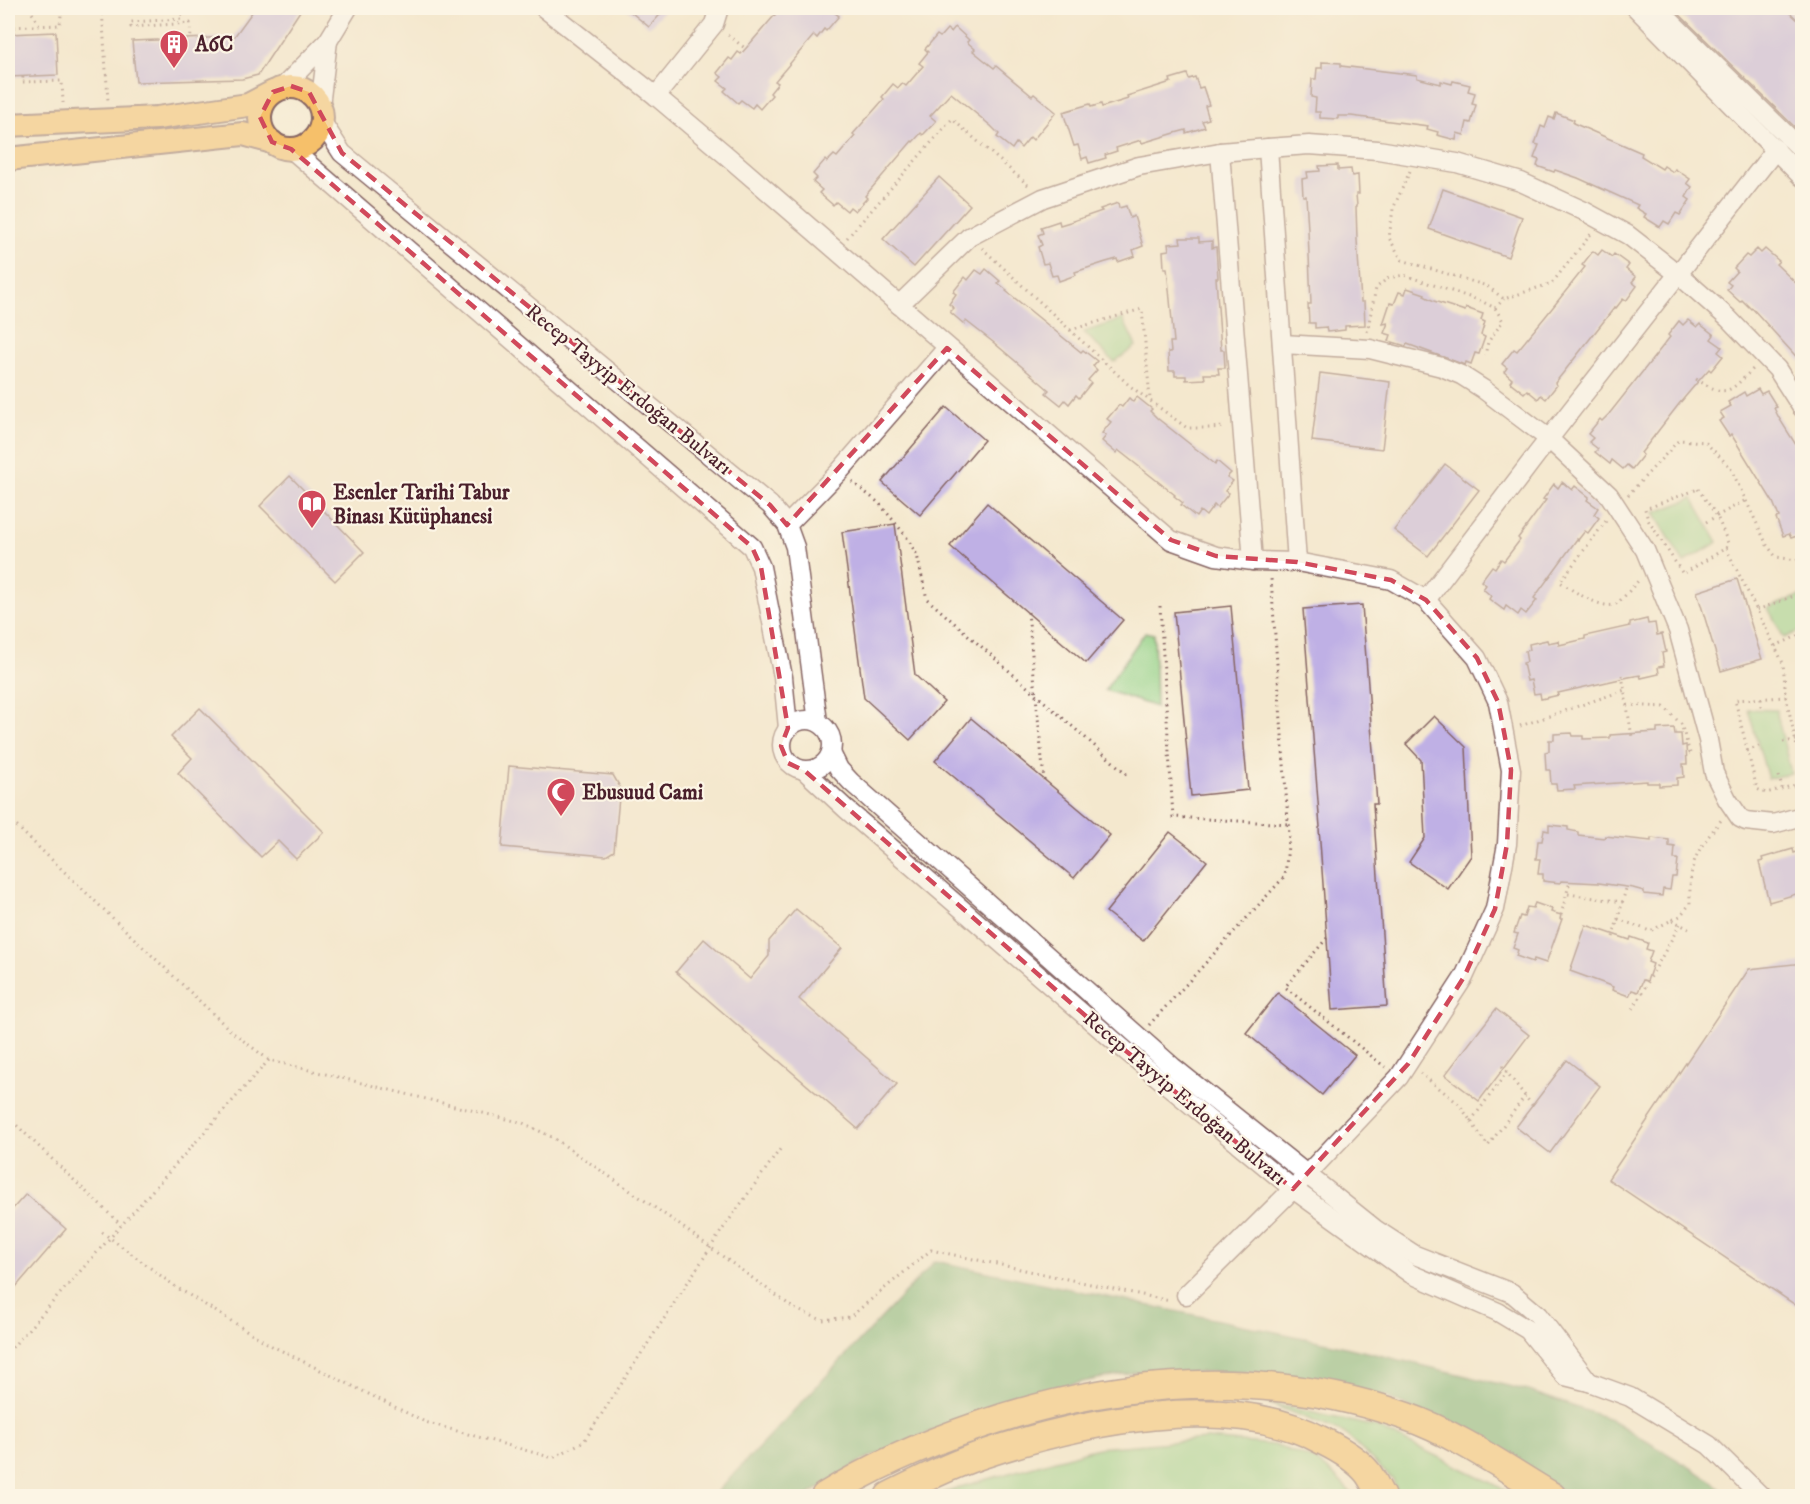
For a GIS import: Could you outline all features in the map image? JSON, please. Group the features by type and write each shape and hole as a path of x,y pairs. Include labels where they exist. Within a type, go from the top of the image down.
{"highway":[{"path":"825,1497 873,1469 932,1441 1005,1416 1116,1390 1168,1384 1214,1383 1298,1389 1405,1416 1454,1438 1552,1497"},
{"path":"889,1497 979,1456 1045,1437 1097,1425 1198,1414 1240,1416 1272,1421 1309,1433 1342,1451 1367,1472 1382,1497"}],"main road":[{"path":"8,125 157,118 248,105 277,90 291,86 309,92 316,98 321,114 317,135 310,143 301,147 281,146 266,135 261,127 262,108 266,99 277,90"},
{"name":"Recep Tayyip Erdoğan Bulvarı","path":"8,159 243,134 281,146"}],"street":[{"path":"277,90 328,41 348,8"},
{"path":"544,8 656,96 1171,540 1216,556 1297,562 1391,580 1426,600 1477,658 1497,702 1511,770 1508,844 1495,909 1464,977 1403,1071 1293,1189 1186,1295"},
{"path":"656,96 714,24 719,8"},
{"path":"1635,8 1803,177"},
{"path":"1657,8 1803,150"},
{"path":"321,114 328,41"},
{"name":"Recep Tayyip Erdoğan Bulvarı","path":"321,114 342,153 770,505 787,525 795,547 818,722"},
{"path":"899,305 969,237 1043,198 1138,166 1220,152 1310,145 1378,150 1457,162 1521,182 1628,235 1678,274 1728,318 1778,369 1803,408"},
{"name":"Recep Tayyip Erdoğan Bulvarı","path":"281,146 752,547 761,567 770,611 783,677 788,728"},
{"path":"1268,148 1297,562"},
{"path":"1426,600 1548,439 1776,150"},
{"path":"1220,152 1242,425 1261,561"},
{"path":"1282,344 1364,349 1442,367 1461,375 1483,389 1548,439 1609,495 1645,550 1678,630 1714,773 1732,807 1740,818 1746,821 1773,824 1803,816"},
{"path":"787,525 839,472 947,348"},
{"path":"807,720 818,722 832,737 833,748 830,758 815,770 796,769 783,755 781,746 783,736 788,728 797,722 807,720"},
{"name":"Recep Tayyip Erdoğan Bulvarı","path":"831,753 839,769 851,782 1173,1067 1375,1229 1415,1255 1512,1293 1538,1315 1589,1382"},
{"name":"Recep Tayyip Erdoğan Bulvarı","path":"805,771 1126,1051 1293,1189 1411,1274 1498,1312 1528,1330 1565,1376 1630,1397 1709,1445 1761,1497"}],"path":[{"path":"29,8 40,26"},
{"path":"8,27 60,25 61,15 56,8"},
{"path":"110,120 102,8 125,8"},
{"path":"182,8 182,19 131,22 131,27 190,24 191,39"},
{"path":"23,76 22,82 62,81 64,123"},
{"path":"835,250 952,119 1043,198"},
{"path":"1418,156 1393,208 1389,238 1402,261 1487,286 1504,299"},
{"path":"1495,308 1504,299 1552,283 1602,221"},
{"path":"969,237 1130,387 1188,428 1209,429 1242,425"},
{"path":"1364,349 1376,288 1388,278 1404,275 1495,308 1503,321 1488,342 1485,355"},
{"path":"1070,330 1142,309 1150,401"},
{"path":"1696,379 1714,390 1732,389 1765,357"},
{"path":"1652,566 1616,604 1606,606 1582,596 1560,582 1617,507 1679,440 1705,442 1730,467 1767,545 1776,557 1796,560 1803,557"},
{"path":"839,472 879,503 906,536 917,555 927,599 1130,776"},
{"path":"1698,489 1717,516 1728,543 1726,548 1683,574 1648,520 1645,509 1698,489"},
{"path":"1706,522 1746,500"},
{"path":"1726,548 1783,663 1786,697 1803,770"},
{"path":"1138,1036 1285,876 1289,835 1261,561"},
{"path":"1757,610 1803,593"},
{"path":"1160,606 1173,818 1288,824"},
{"path":"1028,612 1044,780"},
{"path":"1774,646 1803,634"},
{"path":"1622,675 1632,737"},
{"path":"1504,732 1625,690"},
{"path":"1786,697 1735,700 1757,789 1766,792 1799,784 1803,778"},
{"path":"1761,699 1761,709"},
{"path":"1627,705 1664,707 1681,724 1690,753 1709,750"},
{"path":"1783,742 1796,740"},
{"path":"1747,751 1759,746"},
{"path":"1779,776 1782,788"},
{"path":"1618,919 1650,931 1680,916 1690,904 1689,877 1698,849 1732,807"},
{"path":"1561,915 1570,881"},
{"path":"1613,937 1627,885"},
{"path":"1568,894 1623,902"},
{"path":"1672,920 1689,929"},
{"path":"1634,1010 1680,924"},
{"path":"1326,938 1285,987 1403,1071 1459,1104 1488,1146 1525,1096"},
{"path":"8,1352 269,1060"},
{"path":"1502,1066 1532,1106"},
{"path":"1471,1121 1507,1072"},
{"path":"8,1117 121,1225"},
{"path":"102,1232 176,1287 272,1346 424,1422 553,1458 584,1441 722,1230 781,1148"}],"highlighted area":[{"path":"291,86 309,92 342,153 770,505 787,525 947,348 1171,540 1216,556 1297,562 1391,580 1426,600 1477,658 1498,702 1511,770 1507,844 1495,909 1464,977 1408,1064 1293,1189 1126,1051 805,771 788,763 781,746 788,728 761,567 752,547 291,149 272,142 260,117 273,92"}],"green space":[{"path":"1123,319 1136,346 1114,362 1084,332"},
{"path":"1693,498 1718,542 1684,563 1654,513"},
{"path":"1802,595 1802,630 1784,638 1768,608"},
{"path":"1145,632 1154,634 1156,707 1105,690"},
{"path":"1748,709 1776,710 1791,773 1768,779"},
{"path":"935,1261 1333,1344 1529,1391 1610,1419 1711,1480 1727,1496 1572,1496 1480,1441 1387,1397 1257,1372 1134,1372 1021,1394 863,1460 807,1496 713,1496"},
{"path":"1265,1402 1376,1427 1515,1496 1398,1496 1393,1480 1344,1433"},
{"path":"1207,1439 1274,1445 1315,1460 1335,1476 1354,1496 936,1496 953,1489 1098,1448"}],"building":[{"path":"255,8 302,8 258,75 242,79 136,82 132,41 234,37"},
{"path":"626,8 666,8 649,27"},
{"path":"781,8 828,8 839,16 817,38 814,35 775,81 778,83 770,93 772,95 760,109 755,104 752,108 741,100 738,103 724,91 727,88 718,81 722,77 717,73 729,58 732,60 738,52 741,54"},
{"path":"1673,8 1785,8 1803,25 1803,135"},
{"path":"955,27 969,40 967,42 975,49 973,51 1056,112 1033,140 1030,137 1021,148 1016,143 1012,149 997,137 999,134 991,126 951,93 930,116 936,121 923,135 921,133 912,141 855,211 850,207 847,211 836,202 833,205 819,193 822,190 813,182 817,178 813,174 825,160 827,162 834,155 837,157 855,136 853,134 884,99 882,97 893,84 898,88 902,83 906,86 923,66 919,63 928,52 925,49 937,35 940,37 947,29 951,32"},
{"path":"56,32 58,75 8,77 8,34"},
{"path":"1322,62 1417,75 1417,78 1441,84 1441,81 1452,84 1453,81 1470,85 1468,91 1475,93 1472,104 1476,105 1471,123 1467,122 1464,135 1457,133 1456,140 1437,135 1438,132 1427,129 1428,126 1351,116 1338,116 1338,119 1320,118 1320,112 1315,112 1316,98 1311,97 1312,79 1316,79 1317,68 1322,68"},
{"path":"1187,74 1189,79 1195,77 1199,88 1203,87 1209,105 1205,106 1209,119 1202,121 1205,127 1142,143 1141,140 1116,148 1117,151 1105,155 1106,158 1089,163 1087,157 1082,159 1078,145 1074,146 1063,112 1090,104 1091,107 1101,104 1102,107 1128,99 1127,96 1171,82 1170,79"},
{"path":"1556,113 1574,120 1573,123 1642,153 1641,156 1662,169 1664,166 1673,172 1675,169 1690,179 1687,183 1692,187 1686,197 1690,200 1680,215 1676,213 1669,224 1664,221 1660,227 1644,217 1646,214 1636,208 1638,205 1578,178 1537,166 1539,160 1534,158 1539,145 1535,144 1541,126 1545,128 1549,117 1554,119"},
{"path":"1338,165 1338,170 1351,169 1352,176 1358,175 1357,240 1361,302 1364,302 1365,325 1345,326 1345,330 1327,332 1326,327 1315,328 1315,323 1309,323 1308,304 1311,304 1308,230 1306,196 1303,196 1302,179 1308,178 1307,172 1320,171 1319,166"},
{"path":"939,177 970,205 914,267 883,239"},
{"path":"1443,189 1522,217 1508,257 1429,229"},
{"path":"1118,203 1119,208 1126,206 1130,218 1134,216 1143,246 1133,250 1135,256 1075,272 1076,275 1059,281 1057,275 1052,276 1048,263 1043,264 1038,247 1042,245 1038,235 1043,233 1041,227 1059,221 1060,225 1070,222"},
{"path":"1180,238 1199,238 1199,242 1212,241 1212,248 1216,247 1221,350 1224,350 1225,368 1218,368 1219,374 1204,374 1205,379 1186,380 1186,376 1175,376 1175,371 1169,371 1168,352 1171,352 1170,342 1174,342 1167,268 1164,268 1163,251 1169,250 1168,244 1181,243"},
{"path":"1757,249 1761,253 1765,249 1779,261 1776,264 1803,290 1803,364 1752,308 1742,300 1740,302 1727,290 1731,285 1727,282 1737,271 1734,268 1746,255 1749,257"},
{"path":"1602,250 1612,257 1614,254 1629,265 1626,269 1636,277 1632,282 1637,286 1626,301 1623,299 1615,307 1555,383 1557,385 1546,399 1541,395 1538,399 1527,390 1524,393 1510,382 1512,379 1504,372 1507,368 1502,364 1514,349 1517,351 1545,317 1585,267 1582,265 1593,251 1598,255"},
{"path":"986,269 1000,281 998,283 1006,291 1081,352 1083,350 1097,361 1093,366 1097,370 1088,380 1091,383 1079,398 1076,395 1069,404 1065,400 1061,405 1046,393 1049,390 993,342 966,321 964,324 950,312 954,308 949,304 956,294 953,292 965,277 968,280 976,270 982,274"},
{"path":"1407,288 1425,294 1424,296 1434,301 1483,314 1481,320 1485,322 1481,335 1485,337 1479,354 1475,353 1471,364 1466,362 1465,365 1407,344 1406,346 1389,341 1391,335 1384,333 1388,323 1383,324 1390,303 1394,304 1399,292 1405,294"},
{"path":"1688,320 1697,327 1700,324 1714,335 1711,339 1722,347 1718,352 1723,356 1679,404 1641,453 1643,455 1632,469 1627,465 1623,469 1612,460 1610,464 1595,452 1598,449 1589,442 1593,438 1588,434 1600,419 1602,421 1609,414 1670,337 1668,335 1679,321 1683,325"},
{"path":"1320,373 1390,382 1382,449 1312,441"},
{"path":"1758,389 1761,394 1767,391 1777,407 1774,408 1779,418 1803,456 1803,534 1791,538 1789,534 1783,536 1773,502 1731,434 1729,436 1719,421 1724,418 1720,412 1731,406 1728,402 1744,392 1746,396"},
{"path":"1137,397 1152,409 1150,411 1157,418 1215,464 1217,461 1231,473 1227,477 1233,481 1225,491 1229,493 1217,508 1214,505 1206,516 1200,511 1196,517 1181,505 1183,503 1175,495 1118,450 1116,453 1102,441 1106,436 1102,433 1111,422 1107,419 1119,405 1122,407 1129,398 1133,402"},
{"path":"946,407 984,440 920,515 882,482"},
{"path":"1445,464 1479,490 1428,556 1394,530"},
{"name":"Esenler Tarihi Tabur Binası Kütüphanesi","path":"290,476 364,552 335,581 260,506"},
{"path":"1562,482 1572,490 1575,486 1589,497 1587,500 1598,508 1594,514 1599,518 1588,533 1585,531 1577,539 1534,598 1537,600 1526,614 1521,610 1518,615 1506,606 1504,610 1489,599 1491,596 1483,589 1486,585 1481,581 1492,566 1495,568 1501,559 1504,561 1546,500 1543,499 1554,484 1558,488"},
{"path":"987,503 1123,620 1086,663 950,546"},
{"path":"895,524 915,675 944,702 910,740 864,698 842,532"},
{"path":"1737,579 1762,659 1721,671 1697,592"},
{"path":"1362,605 1377,804 1373,804 1387,1006 1332,1010 1303,609"},
{"path":"1231,606 1248,790 1191,796 1174,612"},
{"path":"1647,619 1648,624 1655,623 1657,635 1662,634 1666,652 1662,653 1664,666 1658,667 1659,674 1641,678 1640,675 1629,677 1541,699 1540,693 1534,694 1531,680 1527,681 1523,663 1527,662 1525,651 1530,650 1529,644 1547,640 1548,643 1558,641 1559,645 1585,639 1585,636 1630,626 1630,623"},
{"path":"200,708 324,832 296,859 278,841 261,857 178,773 192,758 171,737"},
{"path":"1434,716 1466,747 1471,856 1448,889 1409,862 1425,838 1421,760 1406,744"},
{"path":"971,718 1110,835 1074,878 935,761"},
{"path":"1674,728 1675,734 1681,734 1682,746 1686,745 1687,764 1683,764 1684,777 1677,778 1677,785 1659,786 1659,783 1647,783 1647,781 1574,786 1575,789 1557,790 1556,784 1551,784 1550,770 1546,770 1545,752 1549,751 1549,740 1554,740 1554,734 1572,733 1573,736 1583,736 1583,739 1610,738 1610,735 1657,732 1657,729"},
{"name":"Ebusuud Cami","path":"509,766 613,775 620,787 614,851 606,856 502,847"},
{"path":"1549,825 1568,827 1568,830 1578,832 1578,835 1651,841 1651,838 1669,840 1669,846 1675,847 1674,859 1678,859 1676,877 1672,877 1670,890 1663,889 1662,896 1644,894 1644,891 1633,888 1599,883 1543,881 1543,874 1538,874 1540,859 1536,859 1538,841 1542,841 1544,830 1549,831"},
{"path":"1170,832 1207,861 1143,941 1106,912"},
{"path":"1793,849 1794,853 1803,850 1803,892 1769,902 1759,862 1763,861 1762,858"},
{"path":"1535,903 1552,909 1551,912 1561,915 1560,919 1562,919 1546,963 1534,959 1533,962 1516,956 1518,950 1513,948 1518,934 1514,933 1520,916 1524,917 1527,907 1533,908"},
{"path":"796,909 842,948 799,999 897,1084 858,1129 676,972 704,939 750,979 769,956 769,941"},
{"path":"1586,925 1630,940 1631,937 1648,943 1646,949 1652,951 1648,962 1653,964 1647,981 1643,980 1638,992 1632,990 1629,996 1612,990 1613,987 1570,971"},
{"path":"1803,963 1803,1310 1608,1179 1749,969"},
{"path":"1278,993 1355,1055 1322,1095 1246,1033"},
{"path":"1496,1009 1529,1035 1479,1101 1445,1075"},
{"path":"1567,1060 1600,1086 1550,1153 1516,1127"},
{"path":"26,1194 66,1229 8,1296 8,1214"}],"place":[{"name":"A6C","path":"174,70"},
{"name":"Esenler Tarihi Tabur Binası Kütüphanesi","path":"312,530"},
{"name":"Ebusuud Cami","path":"561,818"}]}
